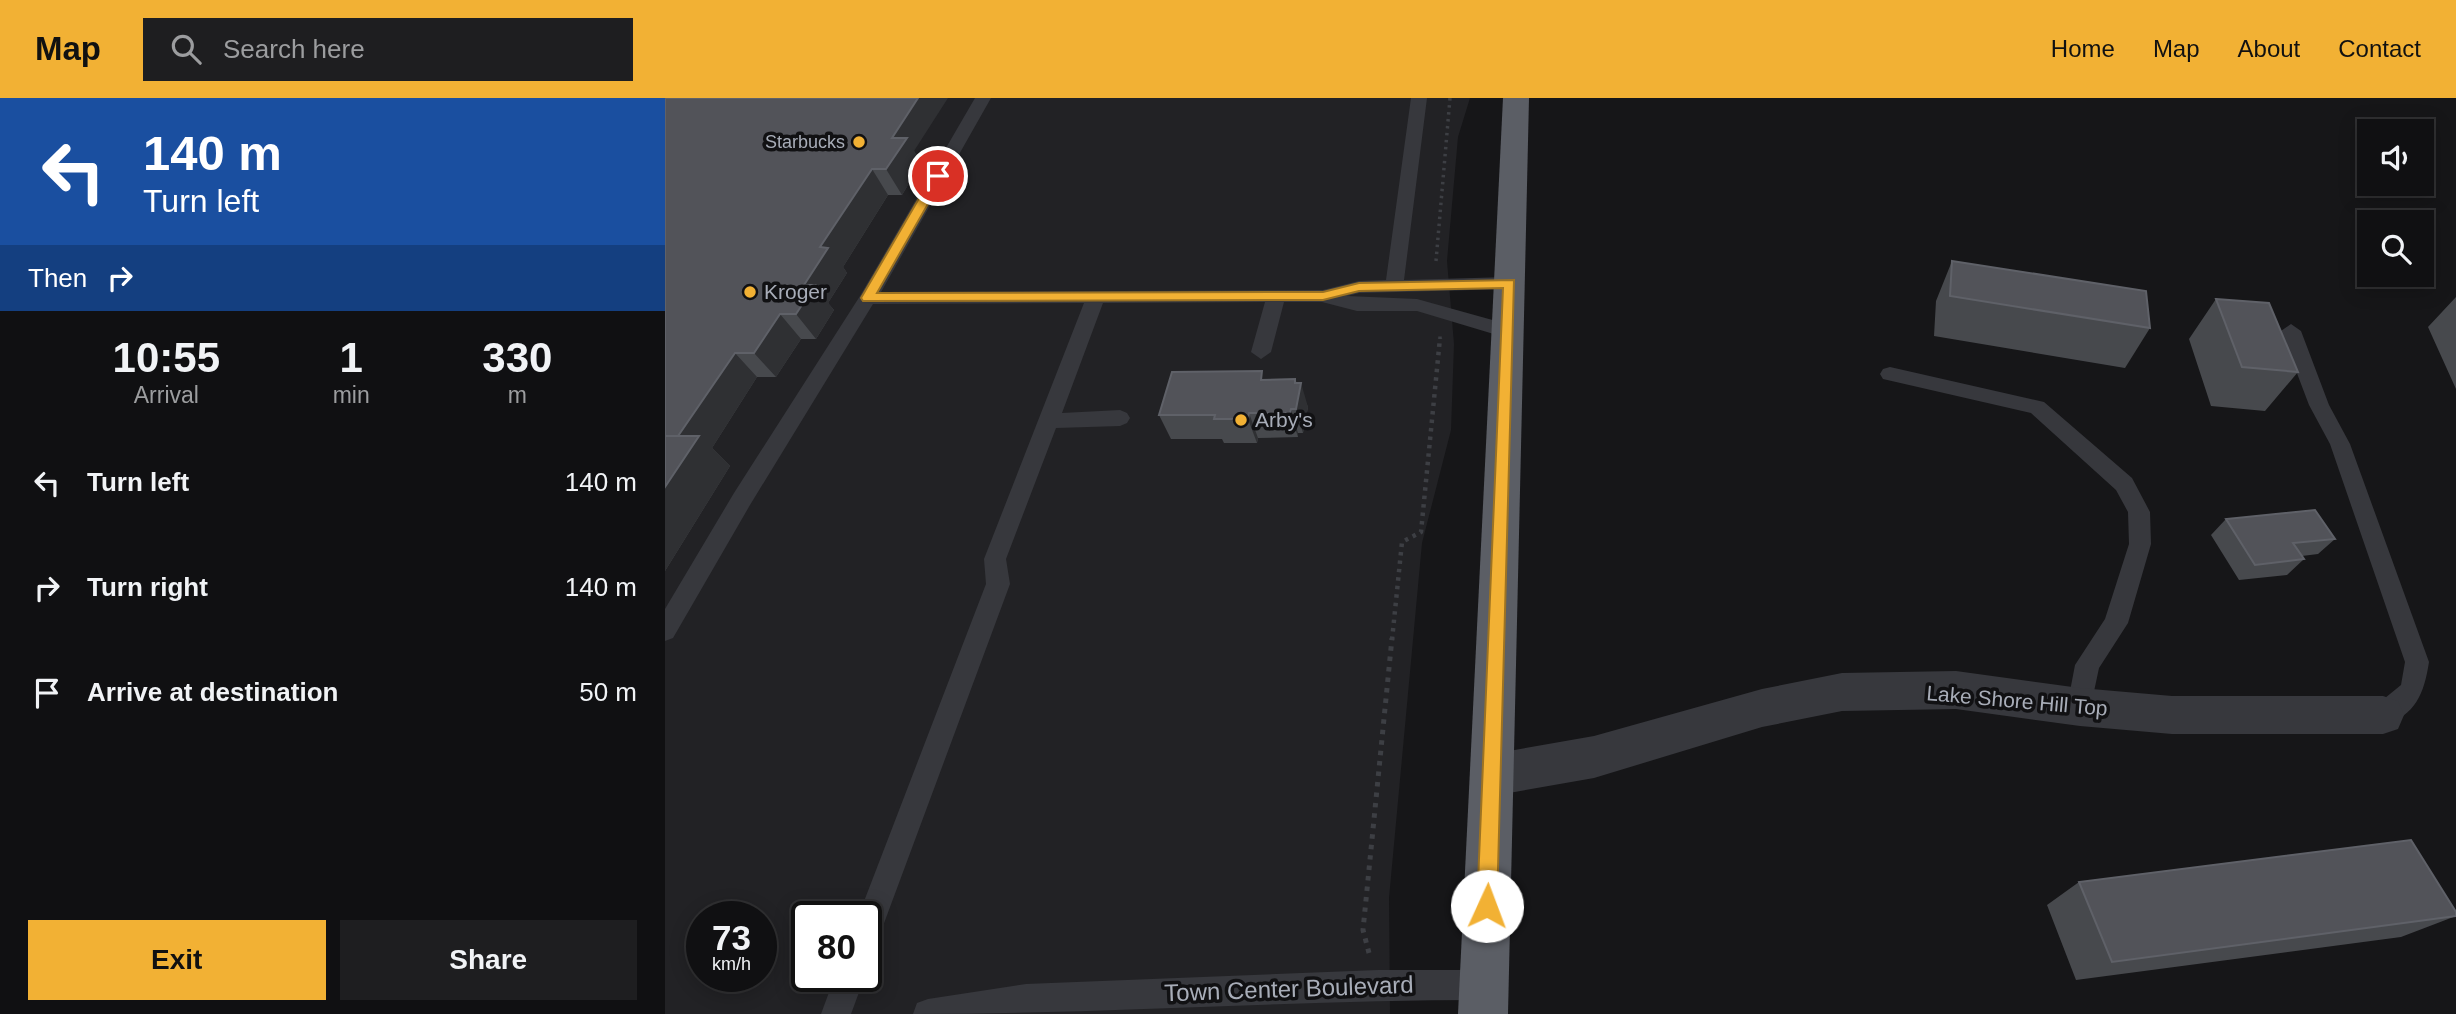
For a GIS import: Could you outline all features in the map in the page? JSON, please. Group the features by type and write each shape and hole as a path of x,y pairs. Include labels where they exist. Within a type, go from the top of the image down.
{"highway":[{"path":"1484,999 1516,98"}],"street":[{"name":"Lake Shore Hill Top","path":"1492,775 1594,757 1762,708 1842,692 1956,690 2080,707 2172,715 2383,715"}],"lane":[{"path":"665,631 742,499 868,298 982,98"},
{"path":"1394,287 1419,98"},
{"path":"868,298 1323,296 1359,287 1509,283"},
{"path":"1261,352 1276,296"},
{"path":"1323,296 1357,305 1417,305 1507,331"},
{"path":"878,901 998,584 995,559 1096,297"},
{"path":"2291,331 2319,405 2340,444 2417,662 2412,691 2383,715"},
{"path":"1890,374 2037,407 2124,484 2139,512 2140,544 2116,624 2087,665 2080,707"},
{"path":"1048,421 1120,418"},
{"name":"Town Center Boulevard","path":"928,1014 1026,999 1378,985 1484,999"},
{"path":"836,1014 844,992"}],"path":[{"path":"1435,268 1450,98"},
{"path":"1367,943 1363,930 1402,542 1421,532 1441,324"}],"shaded area":[{"path":"665,98 1470,98 1458,137 1447,261 1454,344 1451,430 1422,543 1389,898 1390,1014 665,1014"}],"building":[{"name":"Kroger","path":"665,98 918,98 892,138 907,138 886,169 872,169 820,247 828,248 804,285 815,285 796,314 780,314 754,353 735,353 678,436 665,436"},
{"path":"1952,261 2146,291 2150,328 1950,296"},
{"path":"2216,299 2269,303 2298,372 2242,367"},
{"path":"1262,371 1261,380 1295,379 1295,383 1301,383 1296,409 1291,409 1290,413 1249,413 1248,419 1214,419 1215,415 1159,415 1172,372"},
{"path":"665,436 699,436 665,487"},
{"path":"2315,510 2335,539 2293,543 2304,559 2255,565 2226,519"},
{"path":"2411,840 2456,916 2112,962 2079,882"}],"place":[{"name":"Starbucks","path":"859,142"},
{"name":"Kroger","path":"750,292"},
{"name":"Arby's","path":"1241,420"}],"route":[{"path":"938,176 868,298 1323,296 1359,287 1509,283 1487,906"}]}
